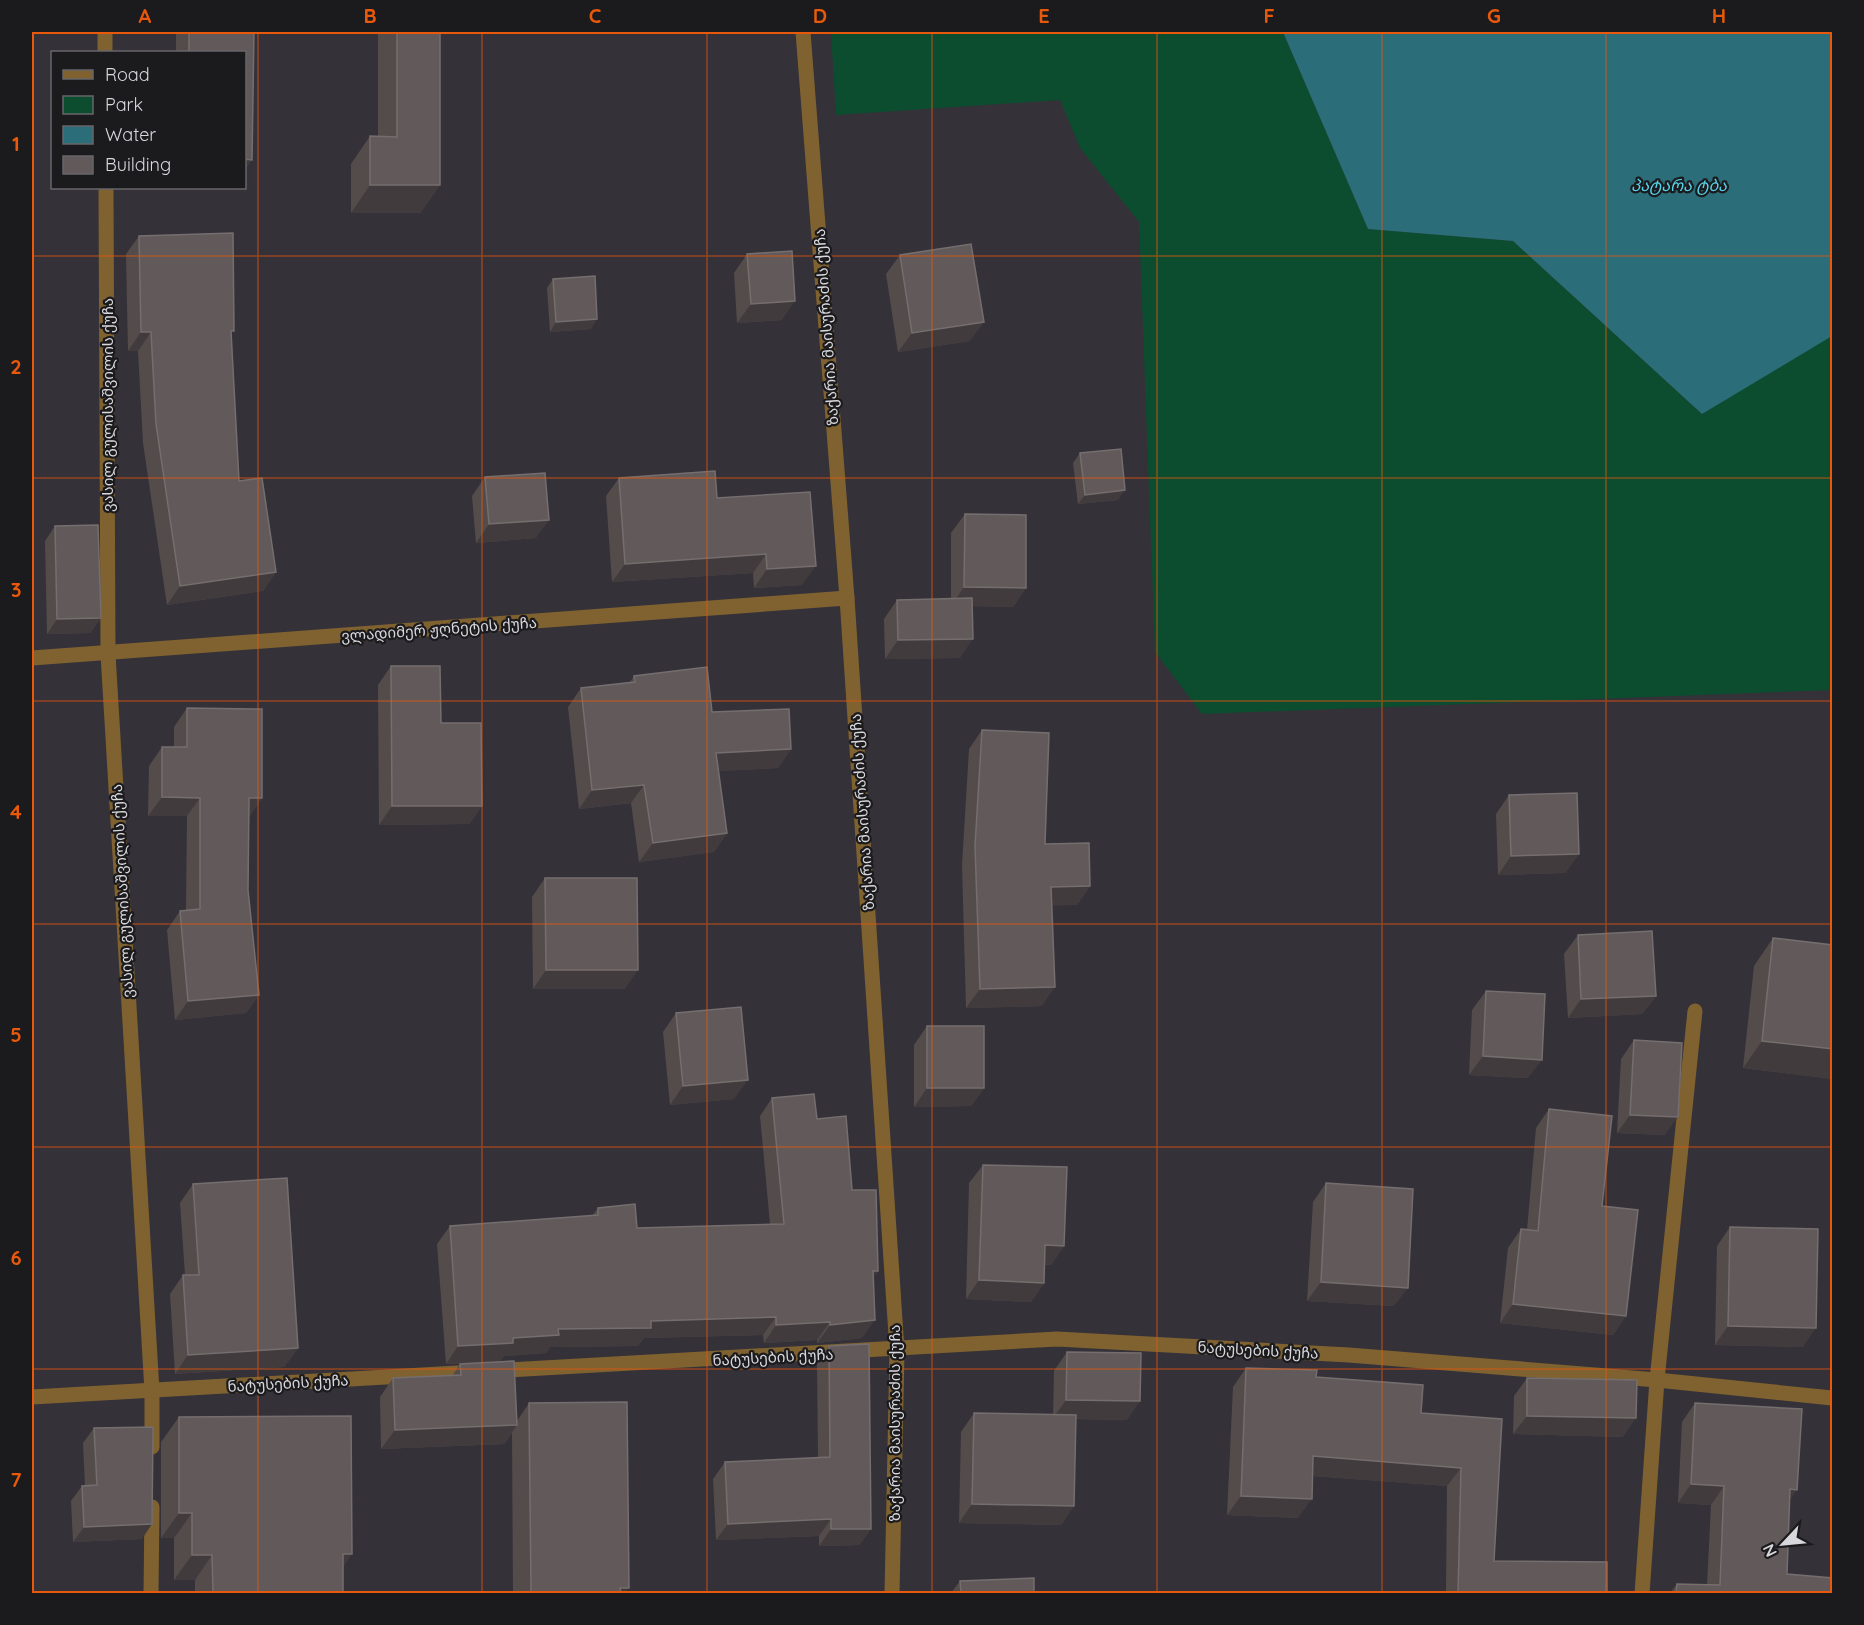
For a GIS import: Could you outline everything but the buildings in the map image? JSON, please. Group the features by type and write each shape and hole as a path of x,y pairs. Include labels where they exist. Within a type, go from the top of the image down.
{"street":[{"path":"105,32 105,51"},
{"name":"ზაქარია მაისურაძის ქუჩა","path":"803,32 847,598 897,1350 892,1593"},
{"name":"ვასილ გულისაშვილის ქუჩა","path":"106,189 108,654 152,1391 152,1462"},
{"name":"ვლადიმერ ჟღნეტის ქუჩა","path":"32,658 847,598"},
{"path":"1642,1593 1657,1380 1695,1011"},
{"name":"ნატუსების ქუჩა","path":"32,1397 897,1350 1057,1339 1349,1355 1657,1380 1833,1398"},
{"path":"152,1486 152,1593"}],"green space":[{"path":"831,32 1283,32 1368,229 1513,241 1702,414 1832,330 1832,690 1202,714 1155,652 1139,222 1080,148 1060,100 836,115"}],"water":[{"name":"პატარა ტბა","path":"1283,32 1832,32 1832,336 1702,414 1513,241 1368,229"}]}
